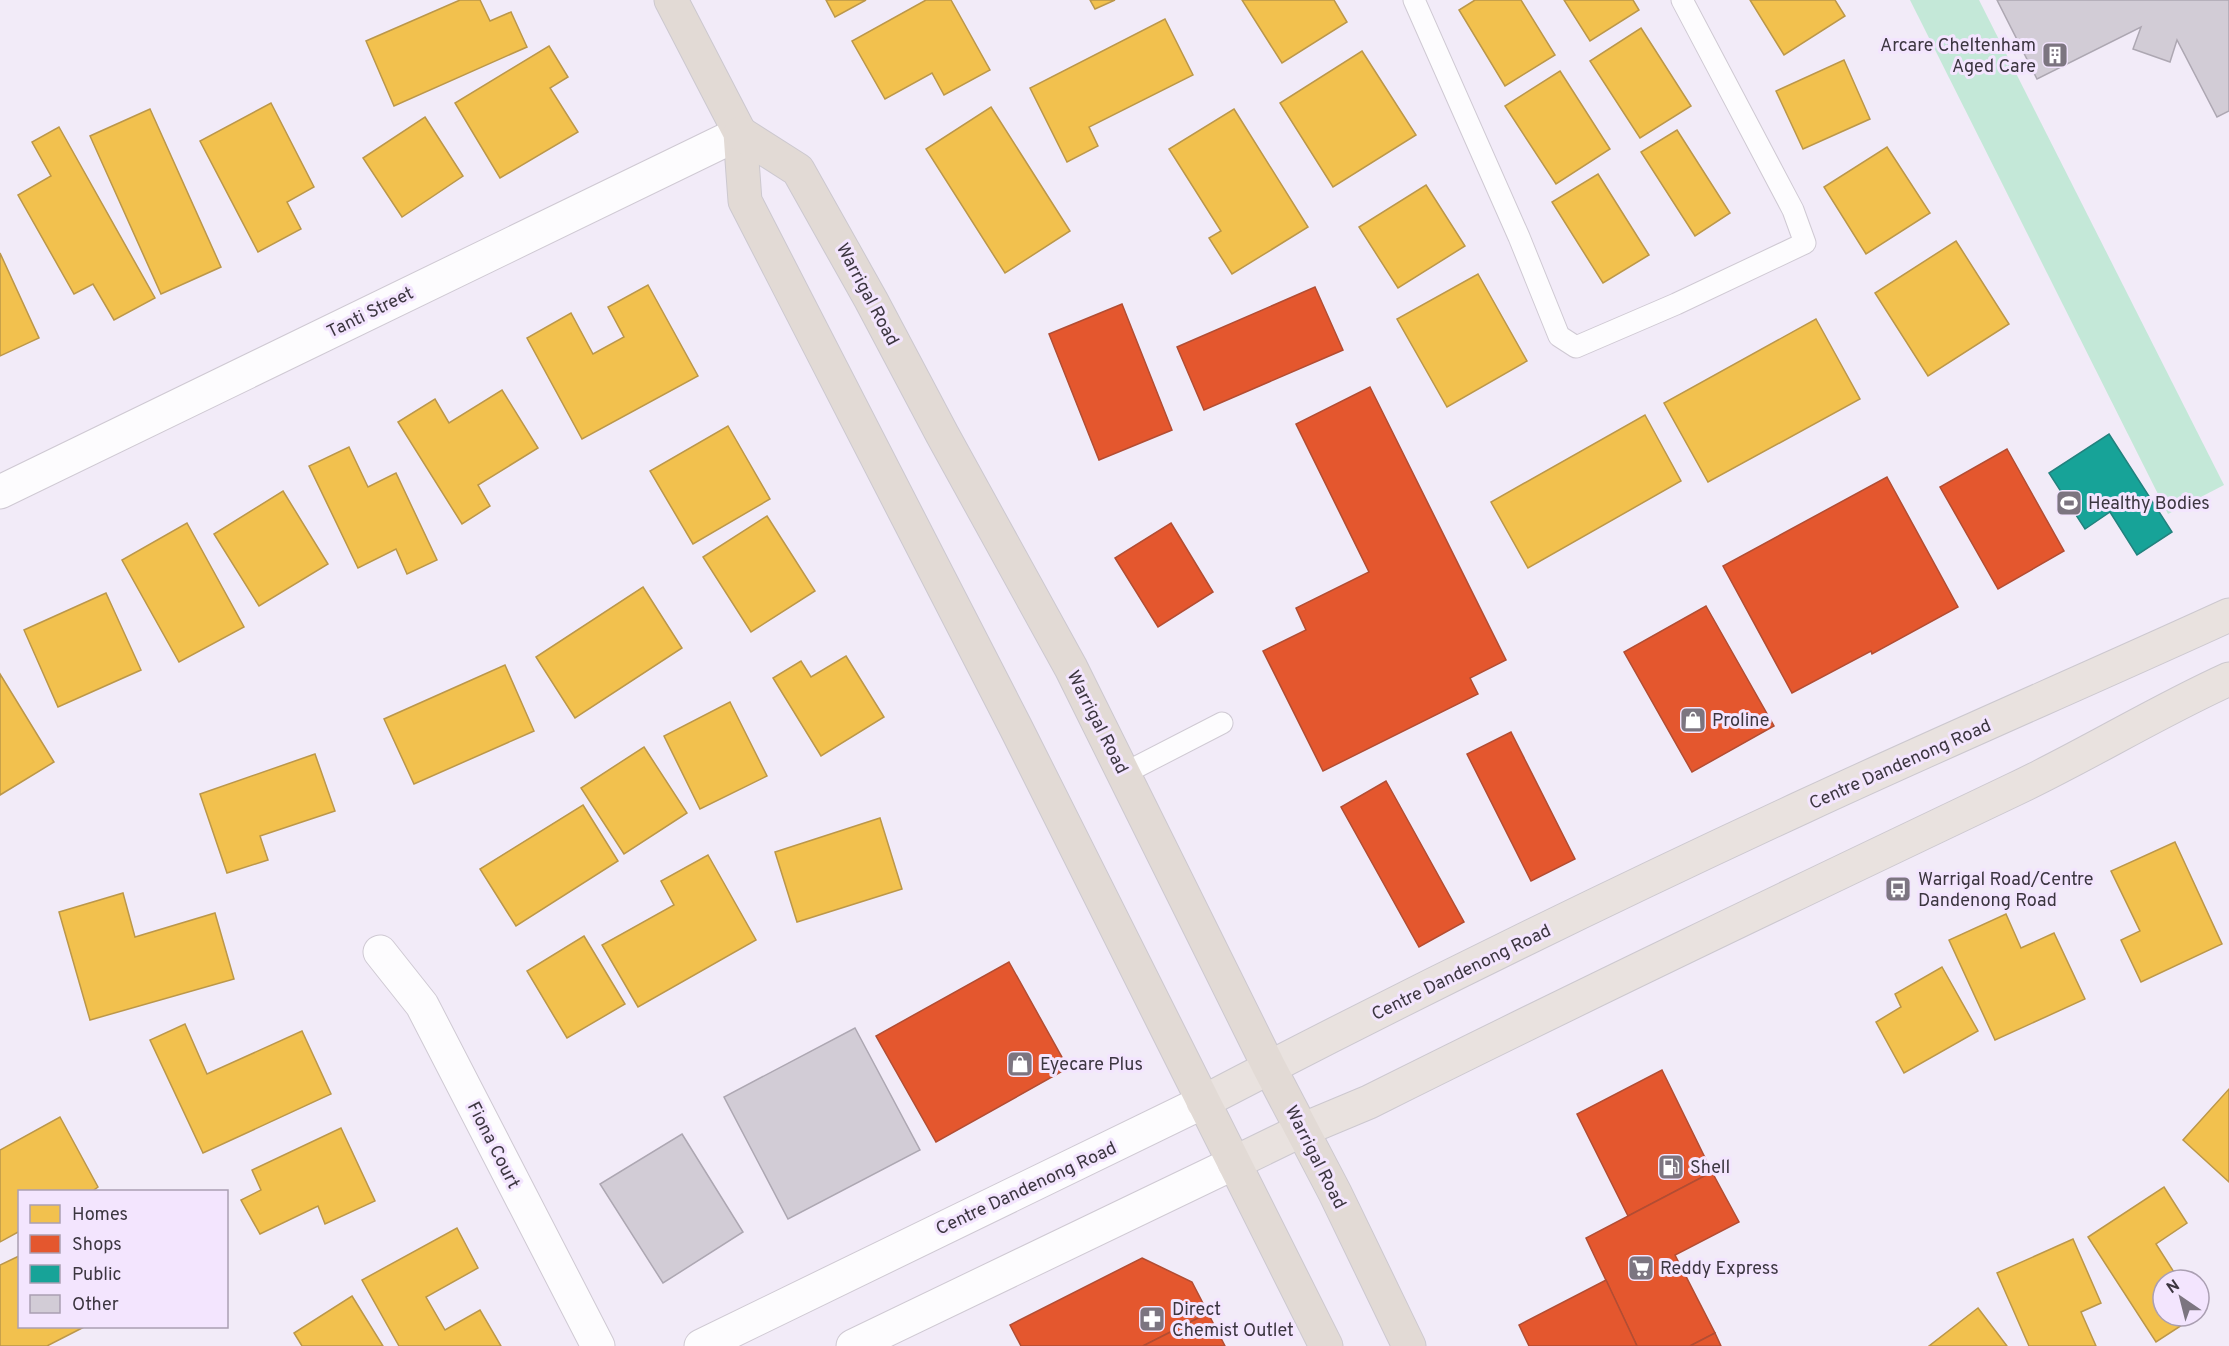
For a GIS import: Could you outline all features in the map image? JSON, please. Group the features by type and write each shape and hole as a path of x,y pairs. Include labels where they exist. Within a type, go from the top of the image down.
{"highway":[{"path":"671,0 740,133 745,201 1016,728 1326,1346"},
{"name":"Warrigal Road","path":"740,133 798,170 871,300 1046,622 1409,1346"}],"main road":[{"name":"Centre Dandenong Road","path":"1203,1102 1435,982 1670,869 2229,615"},
{"path":"1234,1163 1369,1101 1847,868 2018,788 2142,721 2229,679"}],"street":[{"name":"Tanti Street","path":"0,492 740,133"},
{"name":"Fiona Court","path":"380,951 422,1005 598,1346"},
{"name":"Centre Dandenong Road","path":"701,1346 1203,1102"},
{"path":"853,1346 1234,1163"}],"lane":[{"path":"1414,0 1519,237 1559,336 1576,347 1805,243 1793,210 1682,0"},
{"path":"1123,774 1222,723"}],"green space":[{"path":"1910,0 1979,0 2224,485 2168,514"}],"building: Homes":[{"path":"460,0 480,0 490,21 511,12 527,47 394,106 366,41"},
{"path":"826,0 866,0 835,17"},
{"path":"926,0 951,0 990,70 944,95 932,73 885,99 852,41"},
{"path":"1090,0 1115,0 1095,9"},
{"path":"1242,0 1334,0 1347,22 1282,63"},
{"path":"1475,0 1521,0 1555,55 1505,86 1459,10"},
{"path":"1564,0 1633,0 1639,10 1590,41"},
{"path":"1750,0 1835,0 1845,16 1784,55"},
{"path":"1165,19 1193,75 1089,127 1098,146 1067,162 1030,88"},
{"path":"1641,28 1691,106 1640,138 1590,61"},
{"path":"549,46 568,77 550,88 578,132 500,178 455,103"},
{"path":"1362,51 1416,135 1333,187 1280,103"},
{"path":"1844,60 1870,119 1803,149 1776,91"},
{"path":"1560,71 1610,149 1556,184 1505,106"},
{"path":"271,103 314,187 287,202 301,229 258,252 200,141"},
{"path":"991,107 1070,231 1005,273 926,149"},
{"path":"150,109 221,267 161,294 90,136"},
{"path":"1234,109 1308,227 1232,274 1209,238 1221,231 1169,149"},
{"path":"425,117 463,176 402,217 363,158"},
{"path":"59,127 155,298 114,320 93,284 74,294 18,195 51,176 32,142"},
{"path":"1677,130 1730,213 1695,236 1641,152"},
{"path":"1887,147 1930,213 1866,254 1824,187"},
{"path":"1598,174 1649,255 1603,283 1552,202"},
{"path":"1426,185 1465,246 1398,288 1359,227"},
{"path":"1956,241 2009,324 1928,376 1875,293"},
{"path":"0,253 39,338 0,356"},
{"path":"1478,274 1527,361 1447,407 1397,319"},
{"path":"648,285 698,376 582,439 527,338 571,313 593,354 624,337 608,307"},
{"path":"1816,319 1860,399 1708,482 1664,403"},
{"path":"502,390 538,448 478,485 490,506 462,524 398,422 435,399 449,423"},
{"path":"1645,415 1681,481 1528,568 1491,502"},
{"path":"728,426 770,499 693,544 650,471"},
{"path":"349,447 368,487 396,473 437,560 407,574 396,549 358,568 309,466"},
{"path":"283,491 328,564 259,606 214,534"},
{"path":"767,516 815,591 751,632 703,557"},
{"path":"187,523 244,627 179,662 122,560"},
{"path":"643,587 682,648 575,718 536,657"},
{"path":"106,593 141,670 58,707 24,630"},
{"path":"846,656 884,717 821,756 773,678 801,661 811,677"},
{"path":"505,665 534,731 414,784 384,719"},
{"path":"0,674 54,762 0,795"},
{"path":"730,702 767,776 700,809 664,736"},
{"path":"644,747 687,813 624,854 581,788"},
{"path":"315,754 335,811 260,836 268,860 227,873 200,794"},
{"path":"583,805 618,861 516,926 480,869"},
{"path":"880,818 902,889 797,922 775,852"},
{"path":"2175,842 2222,944 2141,982 2121,940 2140,931 2111,871"},
{"path":"708,855 756,940 638,1007 602,945 674,905 661,881"},
{"path":"123,893 135,937 215,913 234,979 90,1020 59,912"},
{"path":"2006,914 2021,948 2054,933 2085,999 1995,1040 1949,940"},
{"path":"584,936 625,1004 567,1038 527,971"},
{"path":"1942,967 1978,1031 1904,1073 1876,1022 1901,1007 1895,994"},
{"path":"185,1024 207,1074 302,1031 331,1094 203,1153 150,1040"},
{"path":"2229,1089 2229,1182 2183,1140"},
{"path":"60,1117 98,1187 94,1190 18,1190 18,1232 0,1242 0,1150"},
{"path":"341,1128 375,1201 325,1224 318,1206 260,1234 241,1200 261,1190 252,1170"},
{"path":"2164,1187 2187,1223 2156,1244 2171,1268 2151,1268 2151,1328 2178,1328 2156,1342 2088,1237"},
{"path":"457,1228 478,1268 426,1297 445,1330 480,1310 501,1346 399,1346 362,1280"},
{"path":"2073,1239 2101,1303 2081,1312 2096,1346 2029,1346 1997,1273"},
{"path":"18,1256 18,1328 82,1328 47,1346 0,1346 0,1265"},
{"path":"352,1296 383,1346 302,1346 294,1333"},
{"path":"1978,1308 2007,1346 1929,1346"}],"building: Shops":[{"path":"1315,287 1343,350 1204,410 1177,347"},
{"path":"1122,304 1172,430 1099,460 1049,334"},
{"path":"1370,387 1506,660 1470,678 1478,694 1323,771 1263,651 1306,630 1296,608 1369,572 1296,424"},
{"path":"2007,449 2064,551 1998,589 1940,487"},
{"path":"1887,477 1958,607 1872,654 1871,651 1792,693 1723,566"},
{"path":"1171,523 1213,592 1158,627 1115,558"},
{"path":"1706,606 1774,726 1692,772 1624,652"},
{"path":"1511,732 1575,859 1531,881 1467,754"},
{"path":"1386,781 1464,922 1419,947 1341,807"},
{"path":"1009,962 1068,1068 936,1142 876,1036"},
{"path":"1662,1070 1712,1172 1628,1216 1577,1114"},
{"name":"Reddy Express","path":"1712,1172 1739,1222 1675,1255 1715,1333 1690,1346 1637,1346 1586,1238"},
{"name":"Direct Chemist Outlet","path":"1142,1258 1192,1282 1208,1313 1143,1346 1021,1346 1010,1325"},
{"path":"1606,1280 1637,1346 1529,1346 1519,1325"},
{"name":"Direct Chemist Outlet","path":"1208,1313 1225,1346 1143,1346"},
{"path":"1715,1333 1721,1346 1690,1346"}],"building: Public":[{"path":"2109,434 2172,532 2137,555 2110,512 2085,529 2049,473"}],"building: Other":[{"name":"Arcare Cheltenham Aged Care","path":"1997,0 2229,0 2229,111 2217,117 2177,40 2170,62 2133,49 2141,27 2037,79"},
{"path":"855,1028 920,1150 788,1219 724,1097"},
{"path":"682,1134 743,1232 663,1283 600,1184"}],"place":[{"name":"Arcare Cheltenham Aged Care","path":"2055,55"},
{"name":"Healthy Bodies","path":"2069,503"},
{"name":"Proline","path":"1693,720"},
{"name":"Warrigal Road/Centre Dandenong Road","path":"1898,889"},
{"name":"Eyecare Plus","path":"1020,1064"},
{"name":"Shell","path":"1671,1167"},
{"name":"Reddy Express","path":"1641,1268"},
{"name":"Direct Chemist Outlet","path":"1152,1319"}]}
